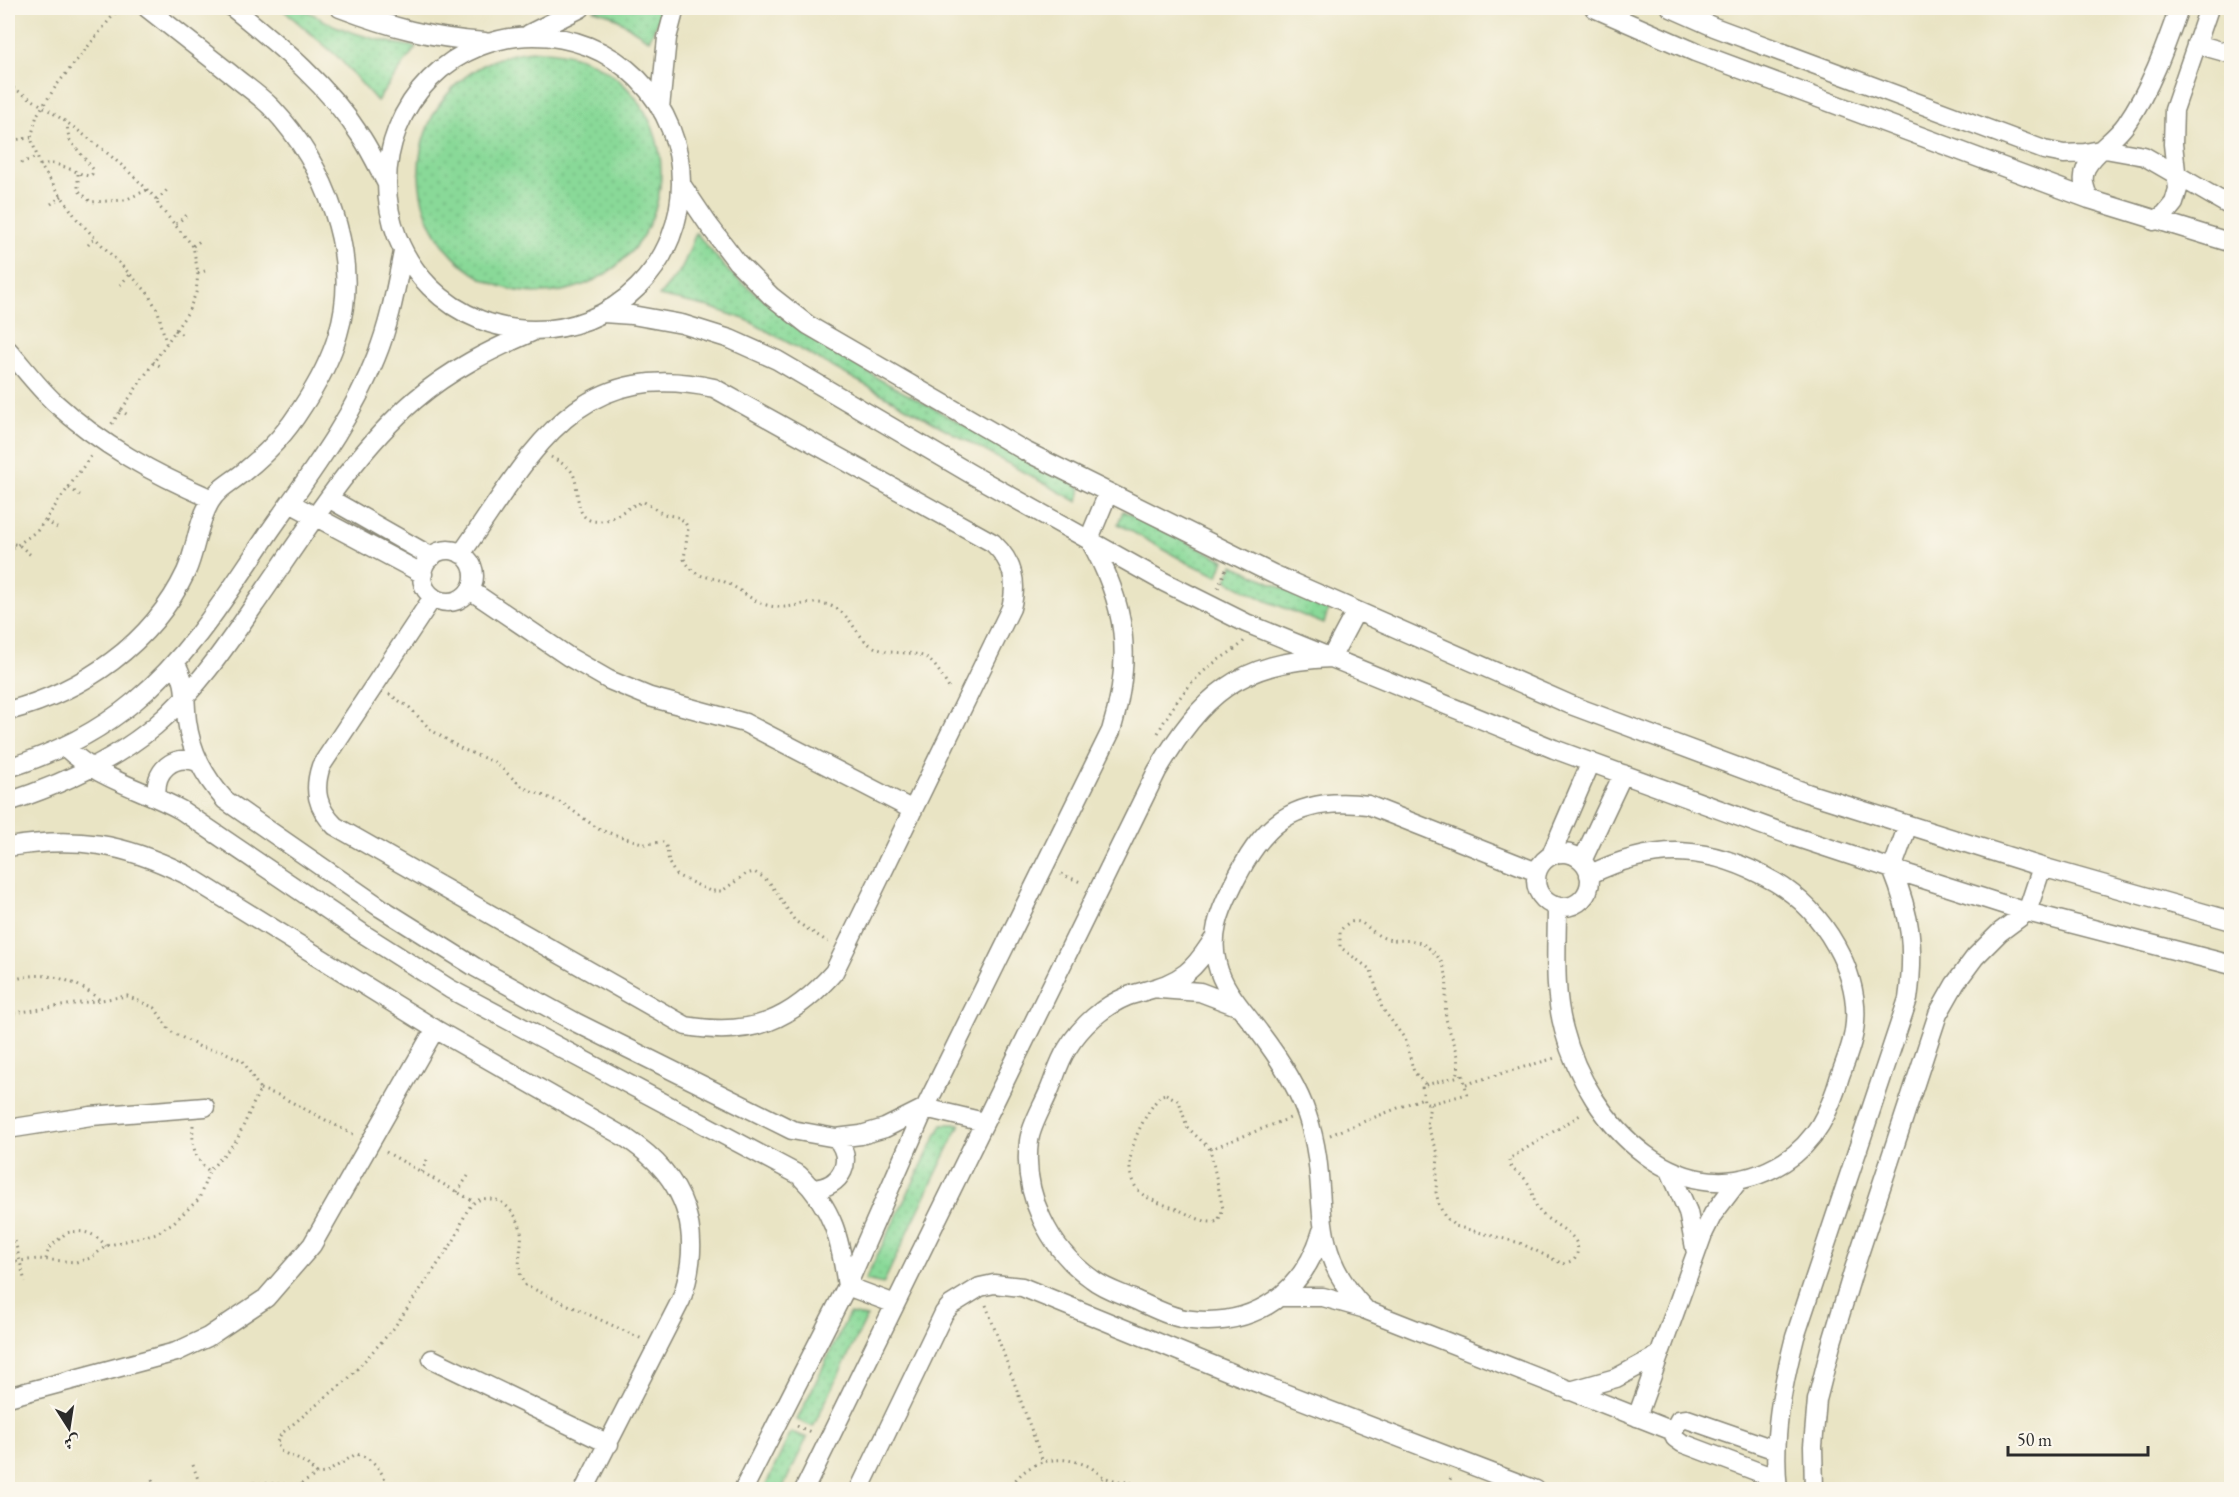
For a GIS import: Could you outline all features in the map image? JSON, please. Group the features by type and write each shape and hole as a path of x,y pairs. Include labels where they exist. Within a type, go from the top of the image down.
{"street":[{"path":"8,711 40,702 79,684 108,665 135,642 158,616 179,587 191,560 202,517 212,499 275,444 301,409 338,334 343,298 343,263 338,227 328,193 312,161 292,131 268,104 147,8"},
{"path":"233,8 299,61 333,98 363,138 386,182"},
{"path":"340,8 387,26 438,38 490,43"},
{"path":"524,36 581,8"},
{"path":"660,108 665,49 675,8"},
{"path":"1594,8 1695,52 2089,199 2154,221 2232,243"},
{"path":"1671,8 1714,27 2044,150 2064,154 2085,153 2105,148 2144,156 2196,189 2232,207"},
{"path":"2089,199 2084,186 2085,171 2093,158 2124,127 2148,87 2179,8"},
{"path":"2154,221 2166,213 2174,202 2178,189 2173,144 2174,110 2209,8"},
{"path":"524,36 551,37 577,43 602,53 625,68 645,86 672,132 679,157 681,184 679,210 672,235 660,259 638,287 603,313 571,326 537,330 509,328 483,322 458,310 436,294 417,274 403,252 390,218 386,182 388,156 396,130 418,92 443,67 465,53 490,43 524,36"},
{"path":"2196,44 2232,54"},
{"path":"681,184 708,225 737,262 771,296 808,325 1025,451 1233,554 1356,611 1571,705 1807,793 2042,867 2232,921"},
{"path":"8,768 64,746 101,726 136,701 175,662 216,610 326,451 354,405 376,356 393,305 403,252"},
{"path":"603,313 632,315 682,324 730,339 777,360 971,474 1164,582 1210,605 1331,658 1591,762 1789,835 2027,912 2232,965"},
{"path":"8,802 49,789 122,751 156,725 187,694 238,629 316,517 381,431 416,399 453,372 494,349 537,330"},
{"path":"8,350 53,400 102,441 169,480 212,499"},
{"path":"433,597 321,766 316,792 326,817 335,826 686,1026 714,1031 742,1030 769,1023 794,1010 816,993 834,972 1011,608 1015,594 1011,566 993,543 714,388 686,382 657,380 629,384 602,394 577,408 555,426 537,448 461,554"},
{"path":"326,451 354,468"},
{"path":"1089,539 1108,492"},
{"path":"330,499 432,557"},
{"path":"290,503 423,574"},
{"path":"743,1490 847,1286 925,1108 1052,871 1111,731 1121,699 1125,666 1120,610 1106,568 1089,539"},
{"path":"446,550 461,554 473,570 470,590 452,602 433,597 425,587 423,574 432,557 446,550"},
{"path":"470,590 569,657 609,680 661,701 745,723 913,810"},
{"path":"1331,658 1356,611"},
{"path":"804,1490 984,1122 1090,886 1178,737 1203,705 1230,684 1262,668 1296,659 1331,658"},
{"path":"175,662 187,694 190,740 198,762 210,782 225,800 381,908 475,967 575,1022 792,1130 836,1138 861,1135 885,1128 925,1108 984,1122"},
{"path":"64,746 88,768 158,797 450,989 554,1046 782,1164 813,1189 829,1212 839,1238 847,1286"},
{"path":"158,797 156,787 163,769 180,759 198,762"},
{"path":"1591,762 1551,855 1540,865 1537,872 1539,894 1557,906 1572,905 1584,896 1590,882 1586,868 1623,774"},
{"path":"1366,1310 1350,1294 1337,1274 1322,1231 1321,1189 1315,1141 1306,1112 1284,1066 1226,988 1216,963 1215,937 1221,910 1246,856 1260,837 1278,822 1299,811 1321,804 1345,802 1368,805 1537,872"},
{"path":"1776,1450 1687,1419 1679,1420 1673,1431 1675,1438 1682,1443 1778,1484 1776,1450 1781,1391 1795,1337 1908,999 1913,966 1912,933 1905,900 1892,869 1908,825"},
{"path":"8,847 44,841 81,841 117,846 152,857 185,873 435,1029 626,1138 645,1151 669,1177 686,1208 691,1231 692,1254 689,1278 681,1300 584,1490"},
{"path":"1551,855 1564,853 1586,868 1660,851 1693,852 1730,862 1778,884 1802,903 1818,920 1843,960 1854,1006 1854,1030 1832,1106 1820,1127 1804,1146 1770,1169 1739,1180 1716,1182 1671,1173 1643,1154 1598,1105 1571,1053 1559,1004 1557,906"},
{"path":"1815,1490 1813,1446 1817,1400 1828,1356 1852,1272 1938,1014 1955,984 1975,957 2000,932 2027,912 2042,867"},
{"path":"1155,990 1187,972 1201,959 1215,937"},
{"path":"1242,1008 1200,992 1178,988 1155,990 1128,996 1104,1009 1083,1027 1066,1050 1029,1138 1028,1162 1037,1208 1059,1249 1093,1281 1168,1315 1203,1321 1237,1317 1282,1297 1323,1297 1366,1310 1673,1431"},
{"path":"8,1397 176,1352 208,1337 266,1298 312,1245 435,1029"},
{"path":"8,1129 91,1116 199,1107"},
{"path":"813,1189 831,1185 843,1171 845,1153 836,1138"},
{"path":"1671,1173 1688,1212 1696,1254"},
{"path":"1637,1417 1696,1254 1713,1214 1739,1180"},
{"path":"1282,1297 1306,1268 1322,1231"},
{"path":"859,1490 944,1313 960,1297 980,1287 1001,1284 1022,1287 1237,1375 1536,1490"},
{"path":"847,1286 895,1304"},
{"path":"1569,1391 1616,1378 1659,1354"},
{"path":"432,1359 609,1444"}],"path":[{"path":"119,8 37,115 31,138 40,165 62,196 94,239 130,274 158,311 166,344"},
{"path":"8,85 44,106 123,166 158,200 193,246 198,273 193,303 120,410 102,441 46,520 20,546 8,552"},
{"path":"40,165 62,164 78,174 89,176 93,170 69,139 67,124"},
{"path":"12,140 31,138"},
{"path":"21,164 37,157"},
{"path":"78,174 78,190 90,202 125,200 147,190"},
{"path":"158,200 168,189"},
{"path":"51,204 62,196"},
{"path":"176,224 187,215"},
{"path":"88,244 94,239"},
{"path":"193,246 200,241"},
{"path":"198,273 205,272"},
{"path":"120,285 130,274"},
{"path":"193,303 198,305"},
{"path":"175,330 184,336"},
{"path":"153,362 162,367"},
{"path":"120,410 128,415"},
{"path":"537,448 571,471 575,478 577,502 581,512 588,519 598,522 608,520 628,506 644,502 663,514 678,517 685,522 688,529 684,559 695,573 725,582 745,597 767,605 791,607 804,603 818,603 831,606 843,613 864,640 880,651 919,655 932,662 962,709"},
{"path":"69,488 80,495"},
{"path":"46,520 57,528"},
{"path":"8,543 20,546 32,556"},
{"path":"1210,605 1233,554"},
{"path":"1156,736 1167,715 1185,691 1210,666 1244,642 1246,636"},
{"path":"375,684 410,708 431,730 462,749 494,762 524,788 562,803 600,830 629,840 665,843 669,863 676,875 710,891 722,891 746,874 754,872 763,877 770,883 795,921 844,950"},
{"path":"1052,871 1066,863"},
{"path":"1052,871 1090,886"},
{"path":"1087,872 1090,886"},
{"path":"1425,1084 1414,1072 1405,1039 1382,1008 1371,970 1340,946 1340,931 1352,921 1360,921 1386,938 1417,941 1430,949 1440,960 1448,982 1448,1024 1459,1054 1457,1076"},
{"path":"8,982 33,975 52,976 86,989 100,1000"},
{"path":"1467,1084 1571,1053"},
{"path":"1463,1074 1468,1091 1465,1095 1430,1104 1424,1102 1420,1089 1425,1084 1457,1076 1463,1074"},
{"path":"1161,1095 1171,1095 1179,1101 1187,1127 1210,1149 1223,1209 1218,1221 1212,1223 1143,1195 1130,1174 1129,1157 1153,1105 1161,1095"},
{"path":"1315,1141 1423,1098"},
{"path":"1430,1104 1427,1125 1437,1153 1436,1192 1445,1217 1455,1226 1467,1231 1481,1232 1520,1243 1563,1264 1574,1260 1577,1255 1577,1243 1569,1232 1542,1213 1533,1198 1529,1185 1512,1170 1509,1159 1598,1105"},
{"path":"199,1107 192,1147 200,1164 209,1171"},
{"path":"1210,1149 1306,1112"},
{"path":"421,1172 429,1156"},
{"path":"458,1192 468,1176"},
{"path":"317,1474 306,1463 280,1451 278,1442 281,1434 348,1379 393,1329 453,1242 461,1228 466,1208 473,1201 490,1199 500,1202 517,1217 523,1235 520,1250 520,1277 525,1285 658,1346"},
{"path":"46,1259 49,1248 66,1233 89,1232 106,1246"},
{"path":"15,1241 25,1282"},
{"path":"980,1287 1043,1462"},
{"path":"778,1418 828,1440"},
{"path":"188,1490 252,1483 300,1485 317,1474 326,1473 356,1454 373,1462 389,1490"},
{"path":"1009,1490 1024,1469 1053,1459 1091,1468 1103,1478 1132,1481 1156,1490"},
{"path":"193,1465 201,1488"},
{"path":"1097,1490 1103,1478"},
{"path":"152,1479 156,1490"}],"green space":[{"path":"281,8 306,11 357,34 416,47 377,101 338,57"},
{"path":"598,8 664,8 649,40 611,15 594,10"},
{"path":"540,51 564,54 586,61 607,72 625,87 640,105 651,126 658,148 661,172 658,196 651,218 640,239 625,257 607,272 586,283 564,290 540,293 516,290 494,283 473,272 455,257 440,239 429,218 422,196 419,172 422,148 429,126 440,105 455,87 473,72 494,61 516,54"},
{"path":"696,233 729,272 796,325 879,379 1081,488 1078,502 747,320 709,307 659,296 682,268"},
{"path":"1123,511 1224,560 1218,576 1186,562 1118,524"},
{"path":"1233,565 1328,609 1324,624 1267,601 1226,580"},
{"path":"942,1124 960,1124 883,1284 865,1280"},
{"path":"849,1314 867,1317 813,1427 797,1420"},
{"path":"791,1432 807,1438 782,1489 764,1489"}]}
